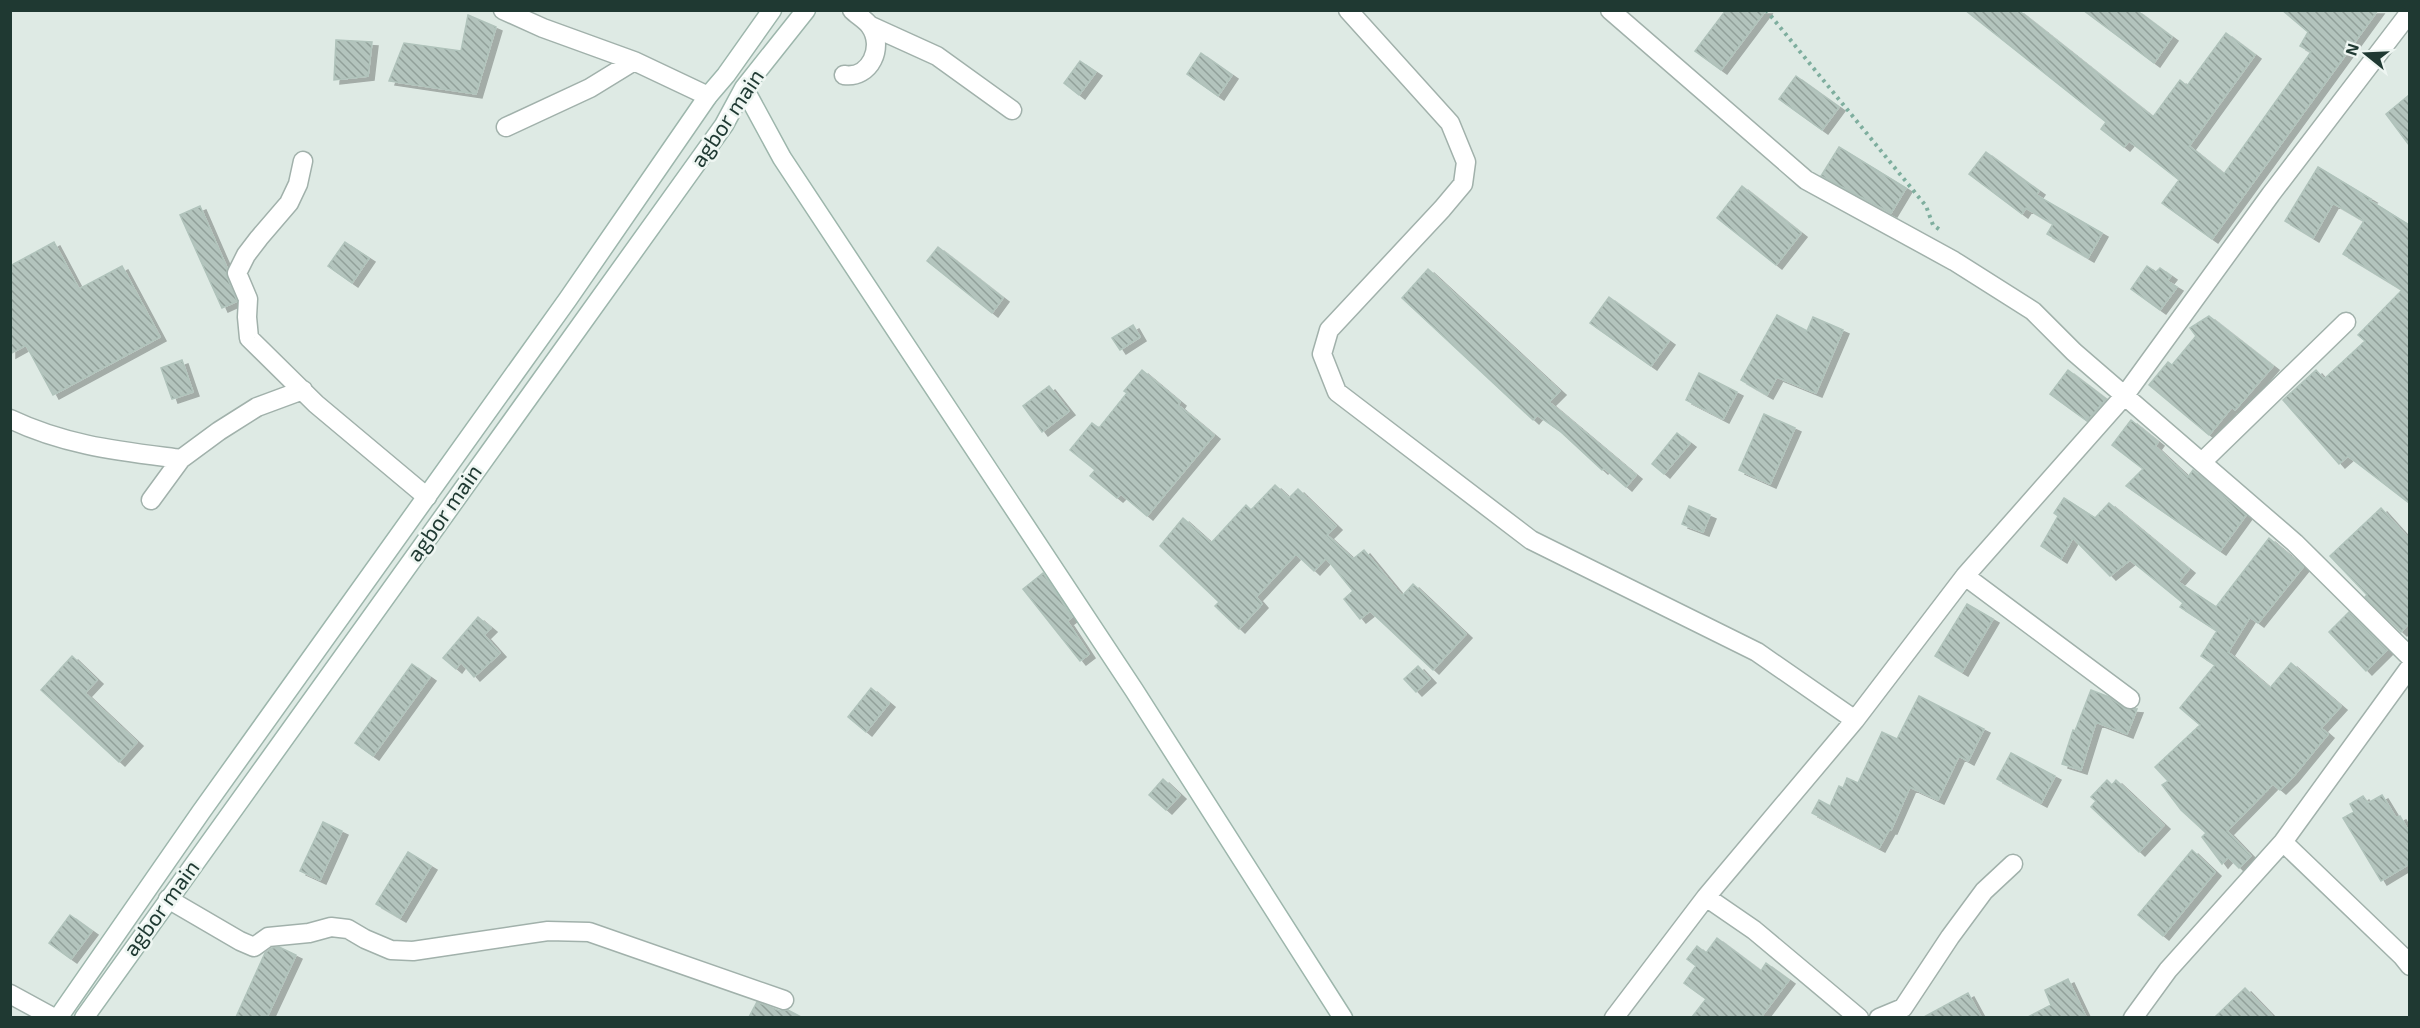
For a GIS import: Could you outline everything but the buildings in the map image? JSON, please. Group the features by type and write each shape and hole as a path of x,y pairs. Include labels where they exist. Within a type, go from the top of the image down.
{"street":[{"path":"502,10 543,28 634,61 708,96"},
{"name":"agbor main","path":"56,1017 568,299 708,96 726,75 772,10"},
{"name":"agbor main","path":"84,1017 724,125 744,88 806,10"},
{"path":"852,10 871,26 937,56 1012,110"},
{"path":"1348,10 1450,123 1466,162 1463,184 1329,330 1322,354 1337,392 1531,540 1757,652 1855,720"},
{"path":"1610,10 1806,180 1954,261 2033,311 2074,352 2295,543 2409,657"},
{"path":"1614,1017 1706,897 1855,720 1965,576 2125,395 2271,194 2409,12"},
{"path":"844,75 852,76 864,72 872,63 875,43 871,26"},
{"path":"506,127 590,88 634,61"},
{"path":"744,88 782,158 1134,690 1343,1017"},
{"path":"303,162 298,184 289,203 252,246 237,273 248,298 249,338 316,404 427,497"},
{"path":"568,299 586,315"},
{"path":"2202,462 2346,322"},
{"path":"151,500 181,459 257,407 303,390"},
{"path":"10,419 34,430 75,443 181,459"},
{"path":"1965,576 2130,699"},
{"path":"2133,1017 2168,969 2283,842 2409,667"},
{"path":"2283,842 2402,956 2409,966"},
{"path":"1879,1017 1903,1008 1984,891 2013,864"},
{"path":"1706,897 1754,930 1859,1017"},
{"path":"168,899 254,947 268,937 309,933 331,927 348,929 391,950 413,951 548,931 589,932 784,1000"},
{"path":"10,994 56,1017"}],"path":[{"path":"1766,10 1926,206 1933,225 1948,237"}]}
